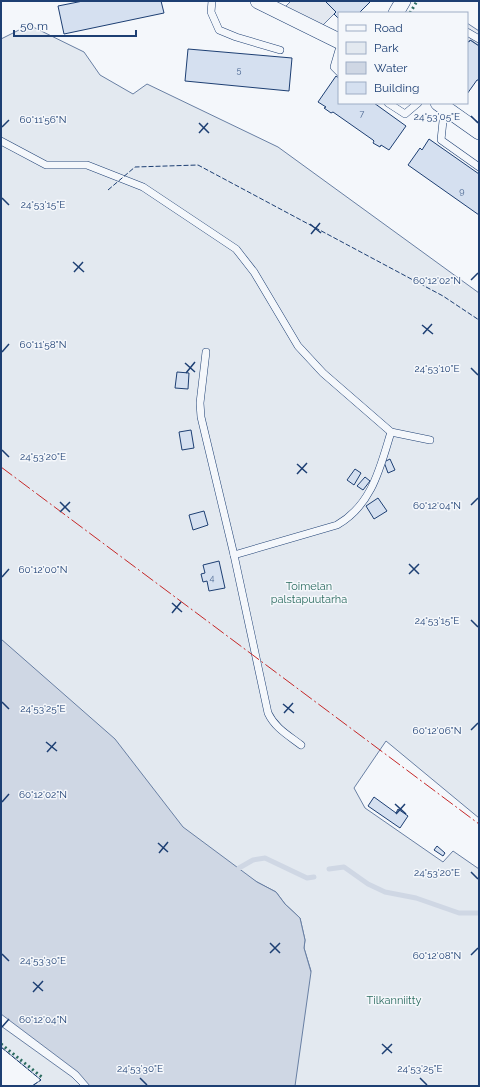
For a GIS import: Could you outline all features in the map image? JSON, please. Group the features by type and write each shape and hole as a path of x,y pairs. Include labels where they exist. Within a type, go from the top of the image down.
{"street":[{"path":"397,12 403,1"},
{"path":"265,2 338,40"},
{"path":"443,107 479,132"}],"lane":[{"path":"212,1 211,12 219,30 236,37 280,50"},
{"path":"468,32 479,38"},
{"path":"338,53 334,67 338,71"},
{"path":"390,104 406,114 417,104"},
{"path":"443,107 441,140 479,167"},
{"path":"1,141 46,165 87,165 143,186 236,249 254,272 298,346 323,373 390,432 430,440"},
{"path":"206,352 200,403 201,417 234,556 268,713 272,722 278,728 301,745"},
{"path":"234,556 338,525 349,518 360,506 370,491 380,470 390,432"}],"green space":[{"path":"29,25 84,52 100,75 133,94 147,84 278,147 479,293 479,818 386,741 354,788 365,808 443,862 453,851 479,869 479,1086 255,1086 311,971 304,948 305,940 300,918 285,904 276,892 1,747 1,39"},
{"path":"1,1026 72,1077 81,1086 32,1086 41,1080 1,1047"}],"shaded area":[{"path":"291,1 325,1 336,12 318,30 280,12"},
{"path":"468,24 479,31 479,46 471,40 469,42"}],"water":[{"path":"1,639 115,739 183,827 257,882 276,892 285,904 300,918 305,940 304,948 311,972 295,1086 90,1086 78,1072 1,1014"}],"building":[{"path":"83,1 161,1 164,13 64,34 58,6"},
{"path":"325,1 371,1 360,12 338,12 338,18 334,14 336,12"},
{"path":"470,40 479,46 479,80 477,80 468,93 468,42"},
{"path":"188,49 292,58 289,91 185,81"},
{"path":"336,76 338,77 338,104 375,104 406,126 389,150 381,145 380,147 373,143 373,140 333,112 331,113 324,108 326,107 318,102"},
{"path":"429,139 479,174 479,215 408,165 420,148 422,150"},
{"path":"177,372 189,373 188,389 175,388"},
{"path":"191,430 194,448 182,450 179,432"},
{"path":"390,459 395,470 388,473 384,462"},
{"path":"355,469 361,473 354,485 347,480"},
{"path":"365,477 370,481 363,490 357,486"},
{"path":"378,498 387,511 374,519 366,506"},
{"path":"204,511 208,525 193,530 189,515"},
{"path":"219,561 225,588 209,591 207,581 203,582 201,574 205,573 203,565"},
{"path":"374,797 396,813 398,809 408,816 400,828 368,806"},
{"path":"437,846 445,853 443,856 434,850"}],"waterway":[{"path":"239,868 253,860 265,858 307,878 314,877"},
{"path":"329,869 344,867 368,884 385,892 416,898 459,913 479,913"}],"hedge":[{"path":"411,12 417,1"},
{"path":"1,1044 43,1078"}],"fence":[{"path":"108,190 135,167 198,165 443,296 479,320"},
{"path":"1,1047 41,1080 32,1086"}],"power":[{"path":"1,467 479,824"}],"park label":[{"name":"Toimelan palstapuutarha","path":"309,592"},
{"name":"Tilkanniitty","path":"394,1000"}]}
